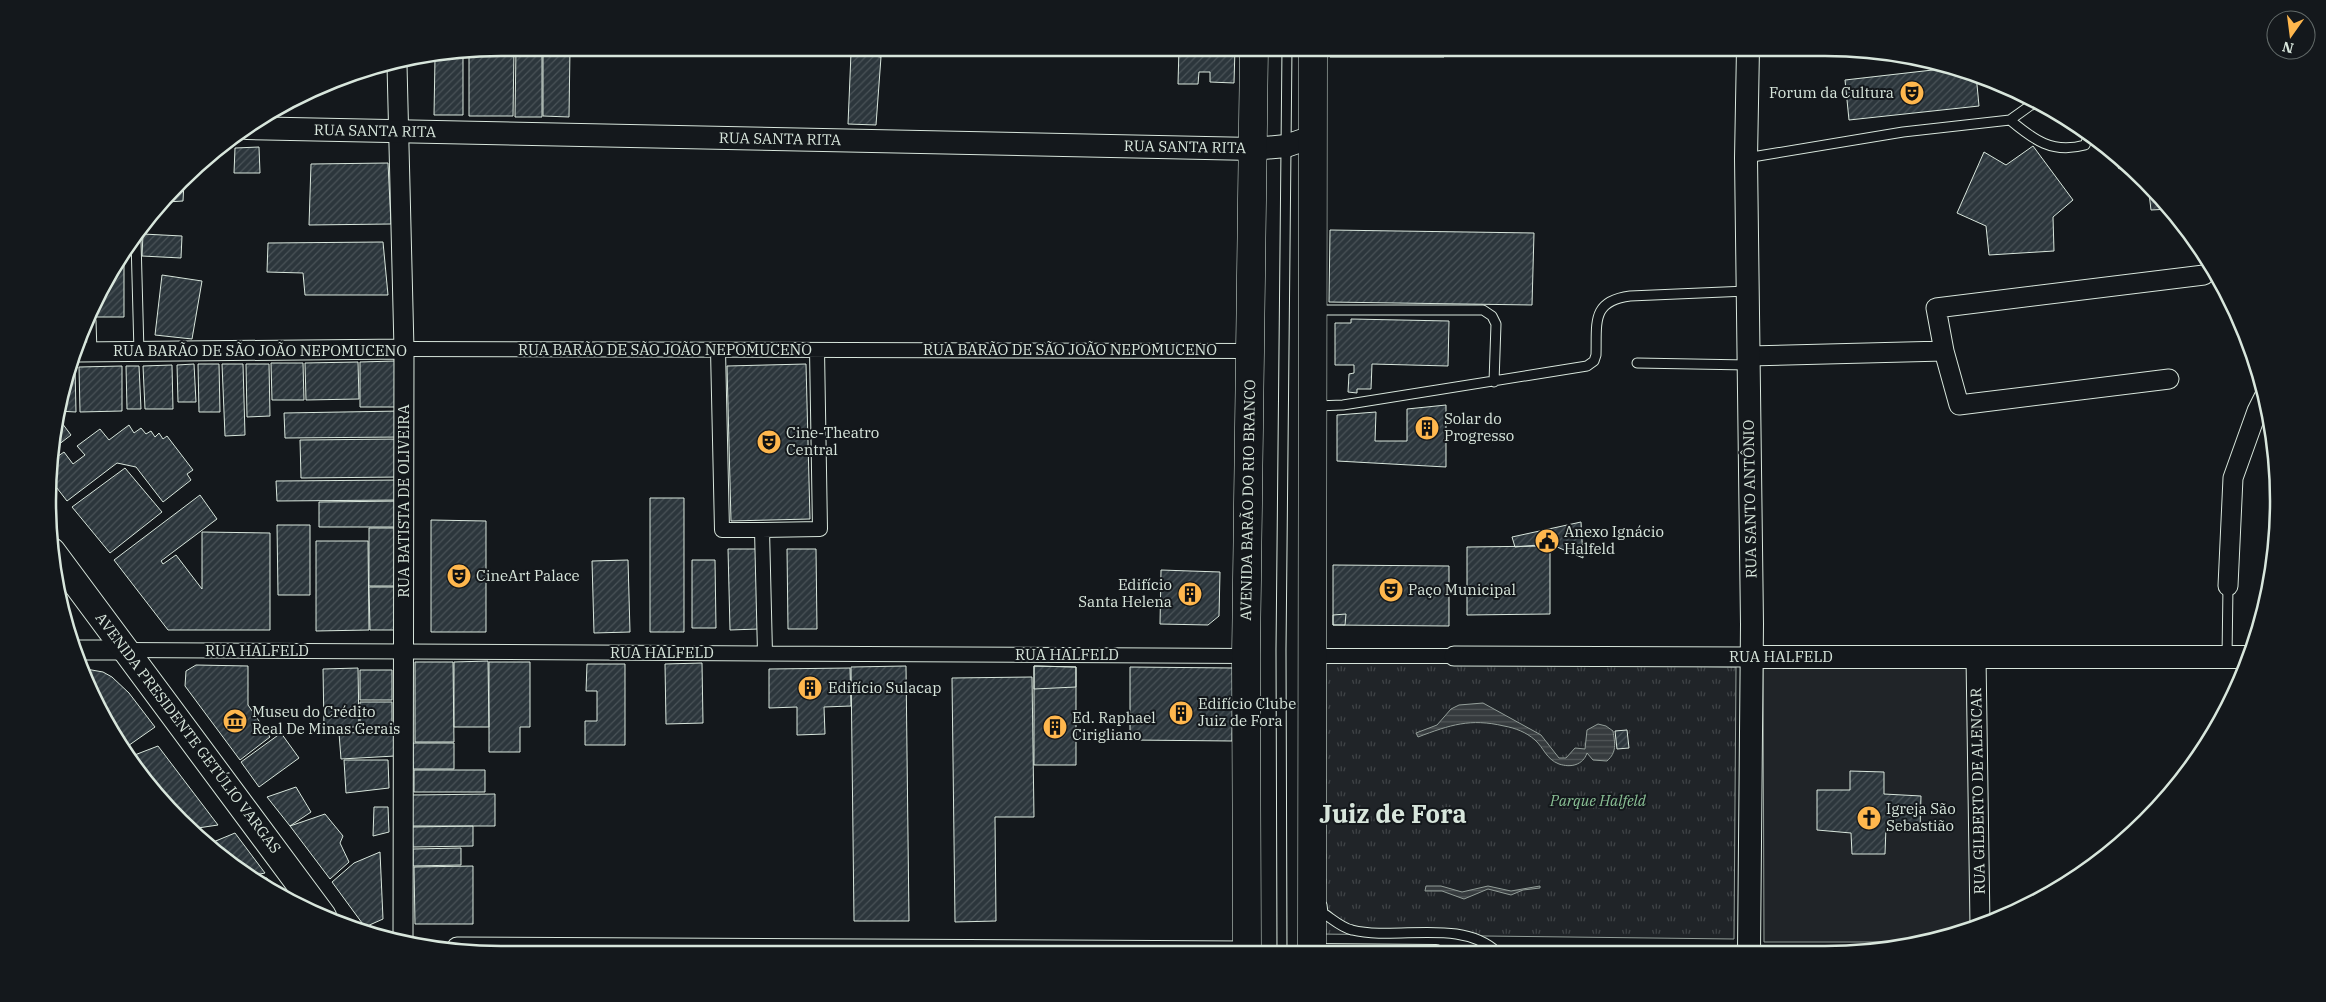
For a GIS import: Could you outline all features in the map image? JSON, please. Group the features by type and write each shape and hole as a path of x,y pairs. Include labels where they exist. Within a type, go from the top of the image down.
{"main road":[{"name":"AVENIDA BARÃO DO RIO BRANCO","path":"1247,946 1246,656 1254,56"},
{"path":"1313,56 1312,782 1319,882 1313,946"},
{"name":"AVENIDA PRESIDENTE GETÚLIO VARGAS","path":"61,563 315,905"}],"street":[{"name":"RUA SANTO ANTÔNIO","path":"1748,56 1746,158 1751,657 1748,946"},
{"name":"RUA BATISTA DE OLIVEIRA","path":"396,69 404,349 403,935"},
{"name":"RUA SANTA RITA","path":"258,128 1253,149 1286,146 1312,137"},
{"path":"2169,379 1959,405 1944,351 1936,308 2204,275"},
{"name":"RUA BARÃO DE SÃO JOÃO NEPOMUCENO","path":"86,352 404,349 1250,351"},
{"path":"718,350 722,530 820,529 817,350"},
{"path":"1748,360 1944,351"},
{"path":"2228,586 2233,478 2259,407"},
{"path":"762,530 765,653"},
{"name":"RUA HALFELD","path":"82,650 1246,656"},
{"name":"RUA HALFELD","path":"1312,656 2241,657"},
{"name":"RUA GILBERTO DE ALENCAR","path":"1976,657 1980,918"}],"lane":[{"path":"1282,946 1281,650 1287,56"},
{"path":"1746,158 1903,132 2010,120 2029,106"},
{"path":"2010,120 2028,136 2052,147 2070,149 2085,145 2086,141"},
{"path":"136,247 139,352"},
{"path":"1312,406 1343,405 1587,366 1594,361 1596,355 1597,317 1602,306 1617,298 1747,291"},
{"path":"1312,310 1483,310 1492,316 1496,324 1494,382"},
{"path":"86,352 89,334"},
{"path":"1637,363 1748,360"},
{"path":"2227,657 2228,586"},
{"path":"1312,693 1322,710 1322,728"},
{"path":"1312,782 1322,763 1322,745"},
{"path":"1319,882 1322,913 1349,930 1468,936 1490,946"}],"green space":[{"name":"Parque Halfeld","path":"1319,662 1736,667 1734,939 1319,934"},
{"path":"1763,662 1972,662 1973,920 1940,931 1883,942 1764,942"}],"shaded area":[{"path":"1483,703 1541,735 1559,758 1566,758 1575,748 1585,749 1587,730 1598,724 1606,726 1613,731 1614,751 1607,761 1593,760 1587,753 1580,763 1568,766 1559,764 1551,759 1538,743 1528,735 1508,727 1470,723 1450,726 1418,737 1416,733 1437,725 1451,709 1459,705"},
{"path":"1426,886 1441,886 1462,892 1488,886 1511,891 1540,886 1540,888 1523,890 1511,895 1488,889 1464,899 1442,891 1425,891"}],"building":[{"path":"514,56 513,116 469,116 469,57"},
{"path":"516,56 542,56 542,117 515,117"},
{"path":"543,56 570,56 569,117 543,116"},
{"path":"851,56 881,57 876,125 848,124"},
{"path":"1179,56 1235,56 1234,83 1210,82 1210,72 1199,72 1198,84 1178,84"},
{"path":"1330,56 1444,56 1444,57"},
{"path":"463,58 463,115 434,115 435,61"},
{"name":"Forum da Cultura","path":"1934,70 1977,83 1979,106 1849,120 1845,80"},
{"path":"2033,146 2073,200 2053,217 2054,251 1989,255 1986,226 1957,213 1984,152 2006,165"},
{"path":"259,147 260,173 234,173 235,148"},
{"path":"388,163 391,224 309,225 311,164"},
{"path":"184,191 183,201 173,202"},
{"path":"2150,198 2160,210 2151,210"},
{"path":"1330,230 1534,233 1532,305 1329,302"},
{"path":"145,234 182,236 181,258 142,256 143,237"},
{"path":"383,242 388,295 305,295 303,273 267,272 268,243"},
{"path":"124,266 124,317 96,317"},
{"path":"162,275 202,281 192,339 155,335"},
{"path":"1351,319 1449,321 1448,366 1372,364 1371,389 1357,389 1357,393 1348,392 1349,374 1354,373 1354,365 1335,365 1335,323 1351,323"},
{"path":"395,361 402,407 360,407 360,362"},
{"path":"358,362 359,399 306,400 305,363"},
{"path":"271,363 303,363 304,400 272,400"},
{"path":"194,364 196,402 178,402 177,365"},
{"path":"198,364 219,364 220,412 199,412"},
{"path":"222,364 243,364 245,435 225,436"},
{"path":"246,364 269,364 270,416 247,417"},
{"name":"Cine-Theatro Central","path":"806,364 810,519 731,521 727,366"},
{"path":"172,365 173,409 145,409 143,366"},
{"path":"122,366 122,411 80,412 79,367"},
{"path":"126,366 139,366 141,409 127,409"},
{"path":"75,373 76,412 66,411"},
{"name":"Solar do Progresso","path":"1446,405 1446,467 1337,461 1337,415 1376,412 1375,441 1407,441 1407,409"},
{"path":"401,411 402,437 285,438 284,413"},
{"path":"63,425 71,435 60,444"},
{"path":"129,425 134,433 141,428 146,434 151,431 155,437 159,433 163,439 167,436 193,470 187,474 191,480 163,502 136,467 117,463 67,501 56,487 59,456 64,452 73,464 85,455 77,446 100,429 109,440"},
{"path":"402,439 402,477 301,478 300,440"},
{"path":"125,468 162,512 110,553 72,507"},
{"path":"402,480 403,500 277,501 276,481"},
{"path":"200,495 217,519 161,561 163,564 176,555 202,589 202,532 270,533 270,630 168,630 114,560"},
{"path":"650,498 684,498 684,632 650,632"},
{"path":"402,501 402,527 319,527 319,502"},
{"name":"CineArt Palace","path":"431,520 486,521 486,632 431,632"},
{"name":"Anexo Ignácio Halfeld","path":"1581,522 1583,558 1550,544 1515,547 1512,537"},
{"path":"277,525 310,525 310,595 278,595"},
{"path":"369,528 401,528 402,586 369,586"},
{"path":"316,541 368,541 369,630 316,631"},
{"path":"1550,546 1550,614 1467,615 1467,547"},
{"path":"728,549 757,549 758,629 730,630"},
{"path":"787,549 816,549 817,629 788,629"},
{"path":"628,560 630,632 594,633 592,561"},
{"path":"692,560 715,560 716,628 692,628"},
{"name":"Paço Municipal","path":"1333,565 1449,566 1449,626 1333,625"},
{"name":"Edifício Santa Helena","path":"1161,570 1220,572 1219,616 1208,625 1160,624"},
{"path":"369,587 402,587 396,630 370,630"},
{"path":"1346,614 1345,625 1333,625 1333,615"},
{"path":"488,661 489,727 454,727 454,662"},
{"path":"415,662 453,662 454,742 415,742"},
{"path":"489,662 530,662 530,727 520,727 520,752 489,752"},
{"path":"702,663 703,723 666,724 665,664"},
{"path":"587,664 625,664 625,745 585,745 585,721 597,721 597,691 586,691"},
{"name":"Museu do Crédito Real De Minas Gerais","path":"196,665 248,666 248,705 270,737 240,760 185,686 186,671"},
{"path":"906,666 909,921 854,921 851,667"},
{"name":"Ed. Raphael Cirigliano","path":"1034,666 1076,667 1076,765 1034,765"},
{"path":"1034,666 1076,667 1076,687 1034,689"},
{"name":"Edifício Clube Juiz de Fora","path":"1130,667 1233,668 1232,741 1130,740"},
{"path":"358,668 359,727 324,727 323,669"},
{"name":"Edifício Sulacap","path":"850,668 851,706 824,707 825,734 797,735 797,707 769,708 769,669"},
{"path":"89,670 103,672 112,677 129,693 155,727 129,745 102,698"},
{"path":"360,670 392,670 392,700 360,700"},
{"path":"1032,677 1034,817 995,817 996,921 955,922 952,678"},
{"path":"360,702 392,702 392,732 360,732"},
{"path":"1627,730 1629,748 1617,749 1615,731"},
{"path":"395,732 395,756 341,759 339,733"},
{"path":"281,733 299,758 259,787 241,762"},
{"path":"413,743 454,743 454,769 413,769"},
{"path":"158,746 218,825 200,828 167,794 136,755"},
{"path":"344,760 388,760 389,788 346,793"},
{"path":"414,770 485,770 485,792 414,792"},
{"name":"Igreja São Sebastião","path":"1850,771 1884,772 1884,794 1921,796 1920,829 1886,827 1885,854 1852,854 1851,833 1817,830 1817,790 1850,790"},
{"path":"296,787 311,812 290,826 267,797"},
{"path":"495,794 495,826 411,826 411,795"},
{"path":"374,807 388,807 389,832 373,836"},
{"path":"325,814 343,836 340,843 349,862 330,879 290,826"},
{"path":"473,826 473,846 413,847 412,827"},
{"path":"235,833 265,873 259,874 254,871 215,841"},
{"path":"461,848 461,865 413,866 413,849"},
{"path":"380,852 383,919 369,925 362,923 332,882 354,863"},
{"path":"473,866 473,924 415,924 414,867"}],"place":[{"name":"Forum da Cultura","path":"1912,93"},
{"name":"Solar do Progresso","path":"1427,428"},
{"name":"Cine-Theatro Central","path":"769,442"},
{"name":"Anexo Ignácio Halfeld","path":"1547,541"},
{"name":"CineArt Palace","path":"459,576"},
{"name":"Paço Municipal","path":"1391,590"},
{"name":"Edifício Santa Helena","path":"1190,594"},
{"name":"Edifício Sulacap","path":"810,688"},
{"name":"Edifício Clube Juiz de Fora","path":"1181,713"},
{"name":"Museu do Crédito Real De Minas Gerais","path":"235,721"},
{"name":"Ed. Raphael Cirigliano","path":"1055,727"},
{"name":"Igreja São Sebastião","path":"1869,818"}],"district":[{"name":"Juiz de Fora","path":"1393,814"}]}
